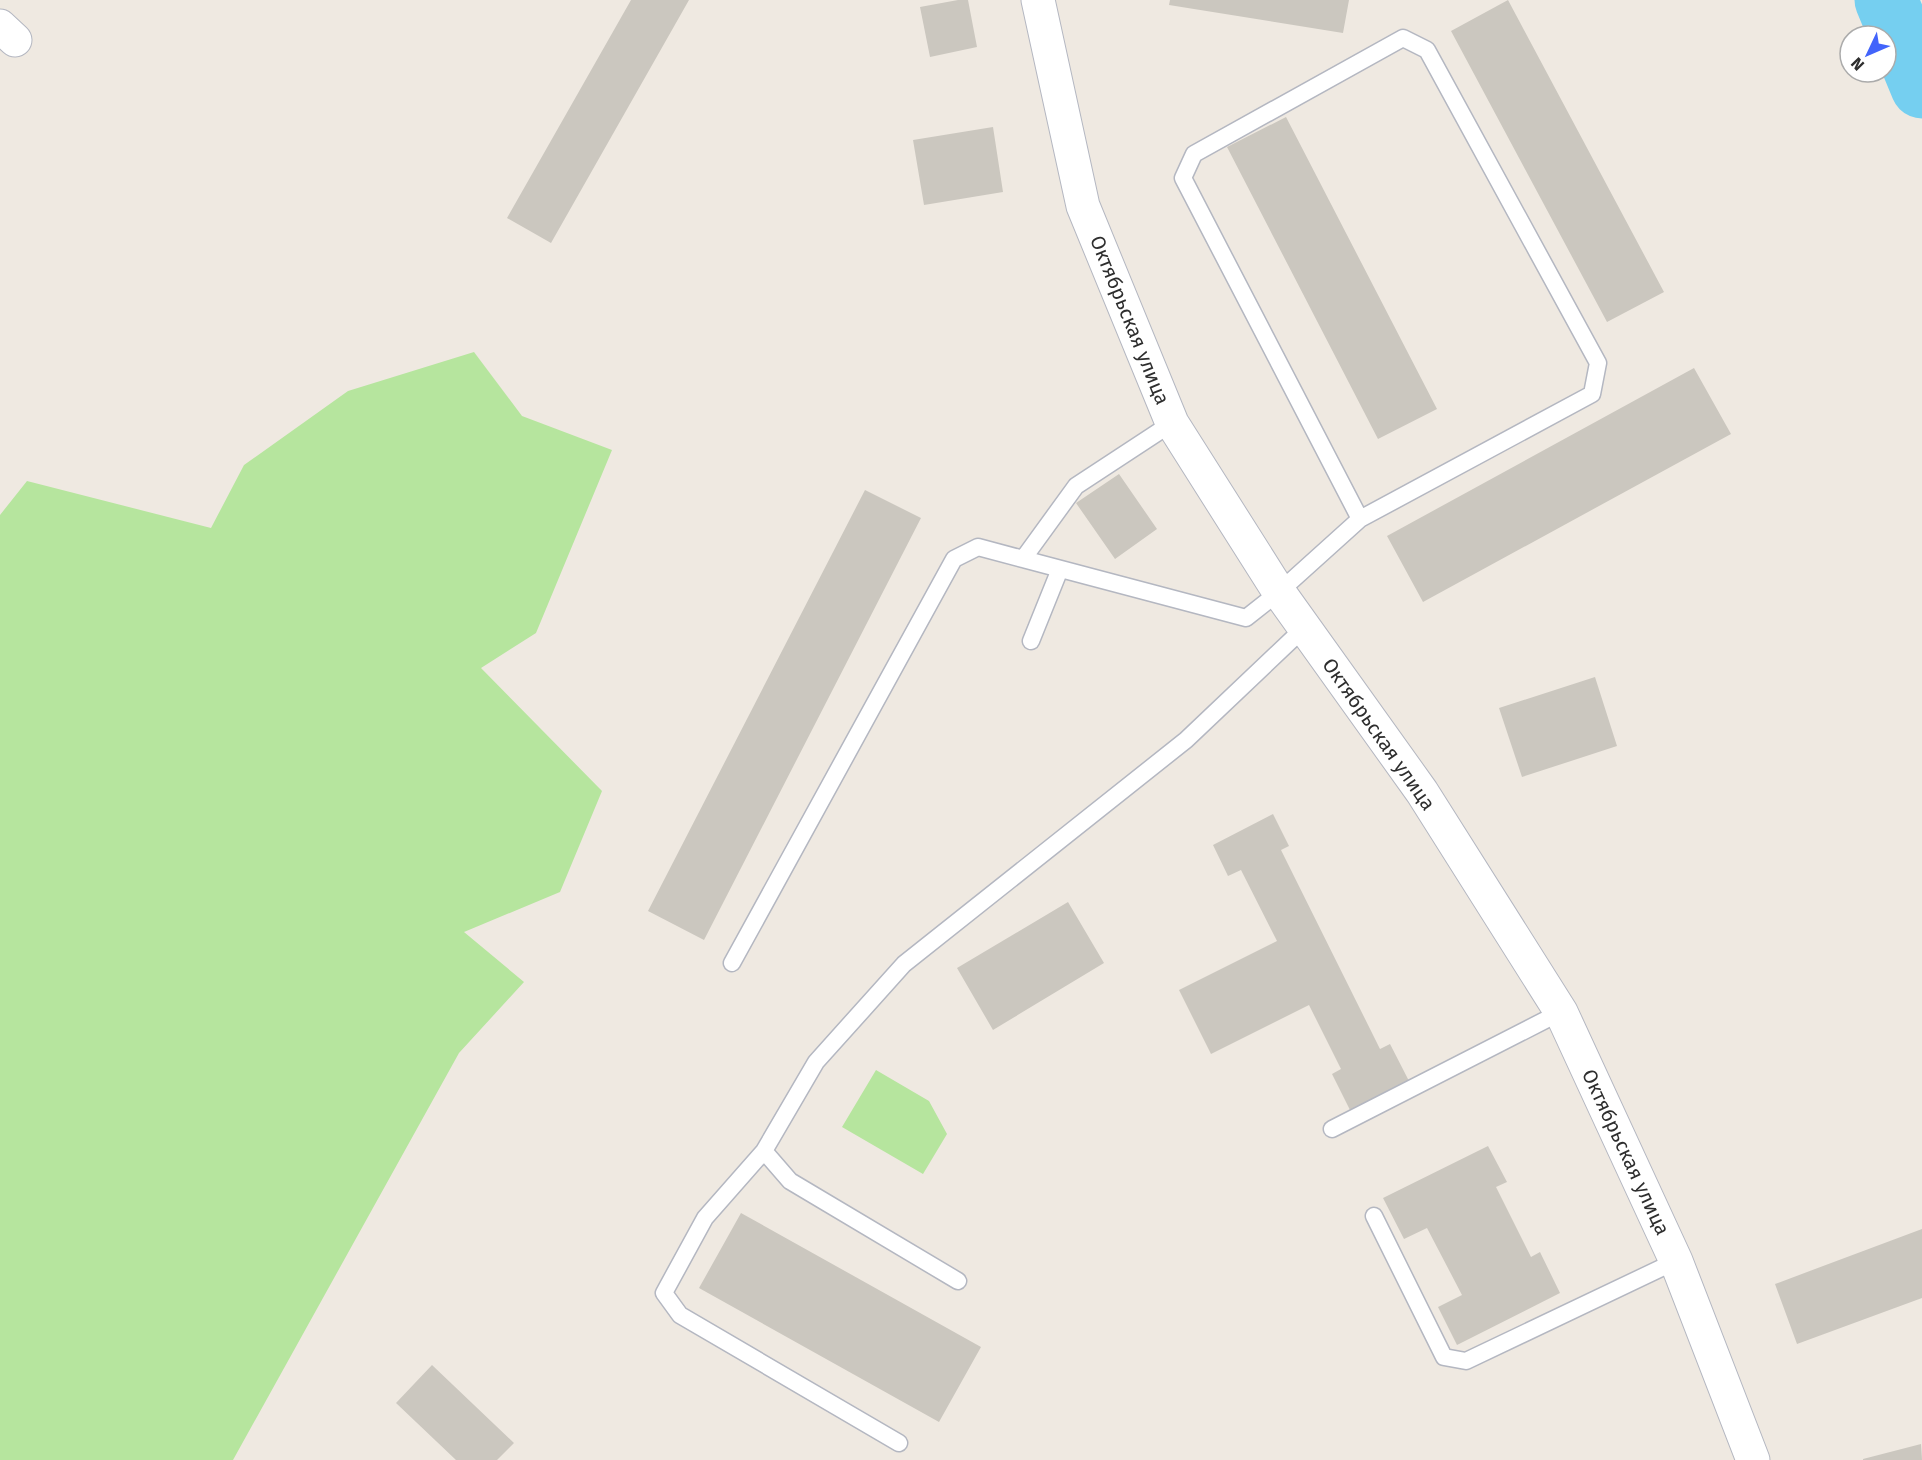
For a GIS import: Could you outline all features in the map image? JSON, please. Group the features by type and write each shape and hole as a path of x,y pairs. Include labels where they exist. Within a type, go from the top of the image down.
{"street":[{"name":"Октябрьская улица","path":"1038,0 1083,206 1172,423 1279,592 1422,792 1561,1012 1676,1261 1753,1460"}],"lane":[{"path":"732,963 954,559 978,547 1246,618 1279,592 1360,519 1592,394 1598,363 1427,50 1402,38 1194,154 1183,178 1360,519"},
{"path":"1023,559 1076,486 1172,423"},
{"path":"1031,641 1060,569"},
{"path":"899,1443 680,1315 663,1293 705,1218 764,1151 816,1062 904,964 1186,740 1304,628"},
{"path":"1332,1129 1561,1012"},
{"path":"764,1151 790,1181 958,1281"},
{"path":"1374,1216 1444,1357 1466,1361 1676,1261"}],"green space":[{"path":"474,352 522,416 612,450 536,633 481,668 602,791 560,892 464,932 524,982 459,1053 233,1460 0,1460 0,515 27,481 211,528 244,465 348,391"},
{"path":"876,1070 929,1101 947,1134 923,1174 842,1127"}],"building":[{"path":"631,0 689,0 551,243 507,218"},
{"path":"968,0 977,47 930,57 920,7"},
{"path":"1170,0 1349,0 1343,33 1169,5"},
{"path":"1508,0 1664,292 1607,322 1451,31"},
{"path":"1286,117 1437,409 1378,439 1227,147"},
{"path":"993,127 1003,192 924,205 913,140"},
{"path":"1694,368 1731,434 1423,602 1387,536"},
{"path":"1119,474 1157,529 1115,559 1076,503"},
{"path":"865,490 921,518 704,940 648,911"},
{"path":"1595,677 1617,746 1522,777 1499,708"},
{"path":"1273,814 1289,846 1281,850 1380,1049 1390,1044 1409,1081 1350,1110 1332,1074 1341,1069 1309,1005 1211,1054 1179,990 1277,941 1241,870 1228,876 1213,845"},
{"path":"1068,902 1104,963 993,1030 957,968"},
{"path":"1488,1146 1507,1182 1496,1187 1531,1257 1540,1252 1560,1293 1457,1345 1438,1307 1462,1295 1427,1228 1404,1239 1383,1198"},
{"path":"741,1213 981,1347 939,1422 699,1288"},
{"path":"1922,1229 1922,1298 1797,1344 1775,1284"},
{"path":"432,1365 514,1443 497,1460 456,1460 396,1403"},
{"path":"1921,1444 1922,1460 1863,1460 1863,1459"}],"waterway":[{"path":"1886,0 1922,87"}]}
